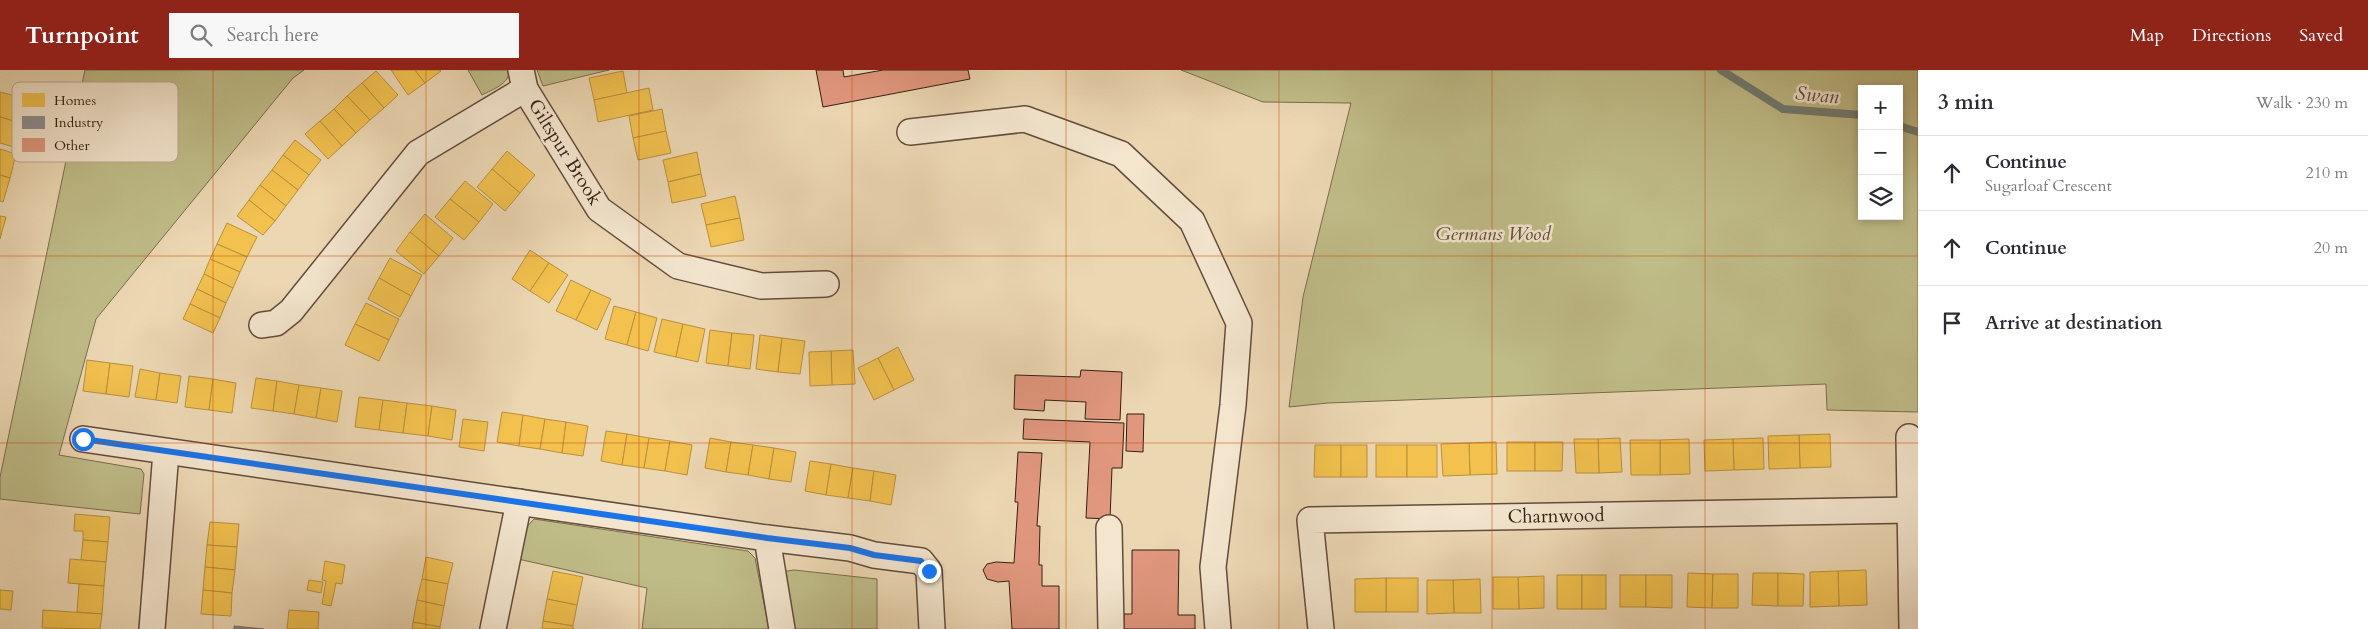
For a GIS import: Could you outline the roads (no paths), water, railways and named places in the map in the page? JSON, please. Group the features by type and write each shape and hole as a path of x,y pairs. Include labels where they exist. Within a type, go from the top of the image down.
{"street":[{"name":"Giltspur Brook","path":"262,325 276,323 291,312 418,153 523,79 599,208 678,266 761,286 826,284"},
{"path":"910,132 1025,119 1121,154 1192,222 1239,323 1233,405 1213,567 1218,629"},
{"path":"1909,437 1912,629"},
{"path":"83,439 767,538 850,548 874,555 921,561 929,571 932,629"},
{"path":"152,629 166,452"},
{"path":"493,629 519,502"},
{"name":"Charnwood","path":"1321,629 1310,520 1911,510"},
{"path":"1110,528 1111,629"},
{"path":"767,538 782,629"}],"waterway":[{"name":"Swan","path":"1721,70 1783,109 1858,115"},
{"name":"Swan","path":"1903,127 1918,132"}],"park label":[{"name":"Germans Wood","path":"1493,234"}]}
